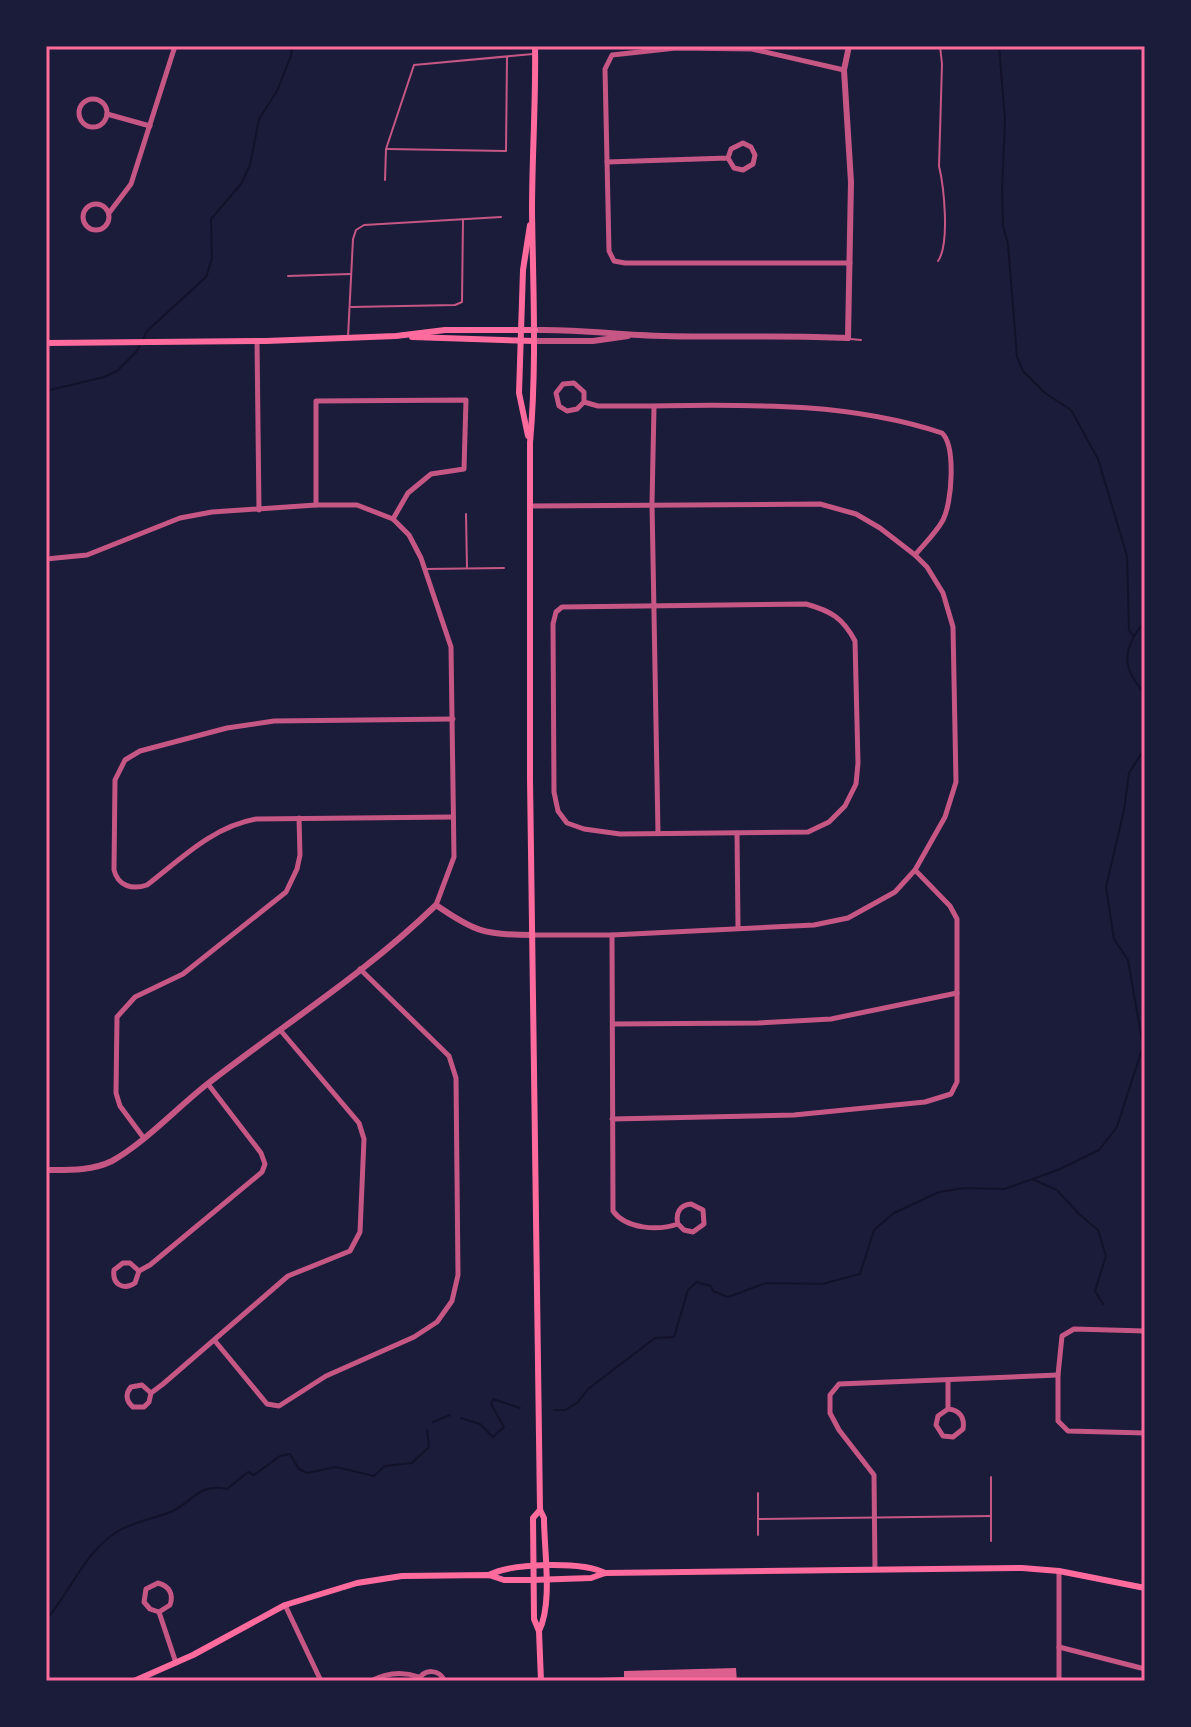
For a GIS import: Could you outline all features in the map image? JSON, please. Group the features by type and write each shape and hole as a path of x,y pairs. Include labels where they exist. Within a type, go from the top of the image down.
{"main road":[{"path":"535,50 532,209 535,330 530,506 540,1510 544,1518 545,1567 545,1619 539,1631"},
{"path":"530,443 519,393 523,270 532,209"},
{"path":"46,343 257,341 396,336 445,330 535,330"},
{"path":"396,336 447,341 534,341"},
{"path":"540,1510 533,1518 532,1580 534,1619 539,1631 541,1681"},
{"path":"489,1575 503,1568 590,1566 605,1573"},
{"path":"134,1681 176,1664 285,1605 334,1588 379,1578 489,1575 504,1580 532,1580 591,1578 605,1573 1022,1568 1059,1571 1145,1588"}],"street":[{"path":"109,213 100,204 91,204 83,215 85,224 100,230 107,225 109,213 131,184 175,46"},
{"path":"535,330 848,338 851,182 844,70 849,46"},
{"path":"844,70 752,49 676,48 612,55 605,69 609,251 611,257 620,263 850,263"},
{"path":"93,99 102,102 107,114 103,122 95,126 86,125 79,114 85,102 93,99"},
{"path":"107,114 150,126"},
{"path":"743,143 751,147 755,155 753,164 743,170 734,168 728,158 731,149 743,143"},
{"path":"607,162 728,158"},
{"path":"534,341 593,341 640,335"},
{"path":"257,341 259,510"},
{"path":"574,383 584,392 584,402 572,411 563,409 556,402 556,393 563,384 574,383"},
{"path":"316,505 316,401 466,400 464,469 431,474 408,493 393,519"},
{"path":"584,402 598,406 775,404 832,408 942,433 949,441 949,500 944,517 915,555"},
{"path":"654,407 652,503 658,833"},
{"path":"436,905 464,924 485,933 533,935 612,935 814,925 848,918 895,892 915,870 945,817 956,782 953,627 943,593 927,567 880,528 856,514 820,504 530,506"},
{"path":"46,559 71,558 100,551 196,514 357,505 393,519 409,535 425,569 451,647 454,857 436,905 412,928 208,1084 126,1153 91,1168 46,1170"},
{"path":"806,604 831,611 846,624 855,641 858,763 856,784 845,806 829,822 808,832 620,834 584,829 567,823 558,811 554,792 553,624 556,612 562,607 655,606 806,604"},
{"path":"453,719 274,721 227,728 140,751 121,766 113,790 116,877 127,886 140,888 226,827 256,819 453,817"},
{"path":"143,1137 120,1106 116,1093 117,1017 135,997 183,974 286,892 300,855 299,818"},
{"path":"737,833 738,927"},
{"path":"612,1119 794,1115 925,1102 951,1094 957,1082 957,919 950,906 915,870"},
{"path":"612,935 613,1211 620,1220 634,1225 652,1227 678,1224"},
{"path":"215,1341 267,1404 279,1406 326,1376 414,1337 437,1322 452,1301 458,1275 456,1078 449,1056 360,969"},
{"path":"613,1024 831,1019 957,993"},
{"path":"151,1393 142,1385 134,1386 127,1394 128,1401 136,1408 144,1407 151,1393 288,1276 350,1251 360,1232 364,1139 359,1123 281,1031"},
{"path":"139,1271 130,1263 123,1263 114,1270 114,1279 119,1285 127,1287 135,1283 139,1271 262,1172 265,1164 261,1153 208,1084"},
{"path":"696,1205 703,1210 705,1219 698,1230 684,1230 678,1224 677,1214 682,1207 696,1205"},
{"path":"1145,1331 1074,1329 1062,1336 1058,1375 1058,1421 1068,1431 1145,1433"},
{"path":"875,1569 874,1475 839,1430 830,1413 830,1395 839,1384 1058,1375"},
{"path":"948,1380 948,1409"},
{"path":"948,1409 959,1413 964,1420 963,1429 953,1437 940,1433 936,1425 938,1416 948,1409"},
{"path":"1059,1571 1059,1681"},
{"path":"153,1584 167,1587 171,1595 170,1605 159,1612 150,1609 143,1598 146,1589 153,1584"},
{"path":"285,1605 321,1681"},
{"path":"159,1612 176,1664"},
{"path":"1059,1647 1145,1669"},
{"path":"371,1681 400,1673 418,1679 434,1671 445,1681"}],"lane":[{"path":"938,261 945,243 939,166 940,46"},
{"path":"385,180 386,149 414,65 508,56 535,50"},
{"path":"386,149 506,151 508,56"},
{"path":"348,338 356,230 364,225 501,217"},
{"path":"351,307 455,305 462,302 463,219"},
{"path":"288,276 352,274"},
{"path":"848,338 861,340"},
{"path":"466,514 468,570"},
{"path":"425,569 504,568"},
{"path":"991,1477 991,1541"},
{"path":"758,1493 758,1535"},
{"path":"758,1519 991,1516"}],"building":[{"path":"736,1668 737,1681 600,1681 600,1678 624,1677 624,1671"}],"waterway":[{"path":"46,391 117,371 137,351 147,331 206,277 212,258 211,219 241,184 250,165 259,119 277,91 292,46"},
{"path":"999,46 1005,120 1003,226 1008,244 1017,357 1023,371 1045,393 1071,410 1098,459 1127,556 1129,630 1134,637"},
{"path":"1145,622 1134,637 1127,656 1130,673 1145,697"},
{"path":"554,1410 565,1410 577,1403 588,1389 655,1338 674,1337 688,1290 697,1282 711,1286 713,1291 728,1297 766,1283 822,1284 860,1274 874,1230 894,1213 939,1192 965,1188 1004,1189 1058,1170 1099,1150 1117,1127 1143,1046 1128,960 1114,939 1106,887 1124,810 1129,773 1145,748"},
{"path":"1032,1179 1057,1190 1098,1230 1106,1256 1095,1291 1103,1304"},
{"path":"461,1418 480,1424 493,1437 504,1427 491,1404 493,1399 520,1408"},
{"path":"433,1422 450,1415"},
{"path":"46,1620 88,1559 108,1538 126,1527 173,1511 204,1490 227,1489 248,1472 254,1475 280,1456 290,1454 299,1469 307,1473 336,1467 374,1476 385,1466 412,1463 429,1447 427,1430"}]}
